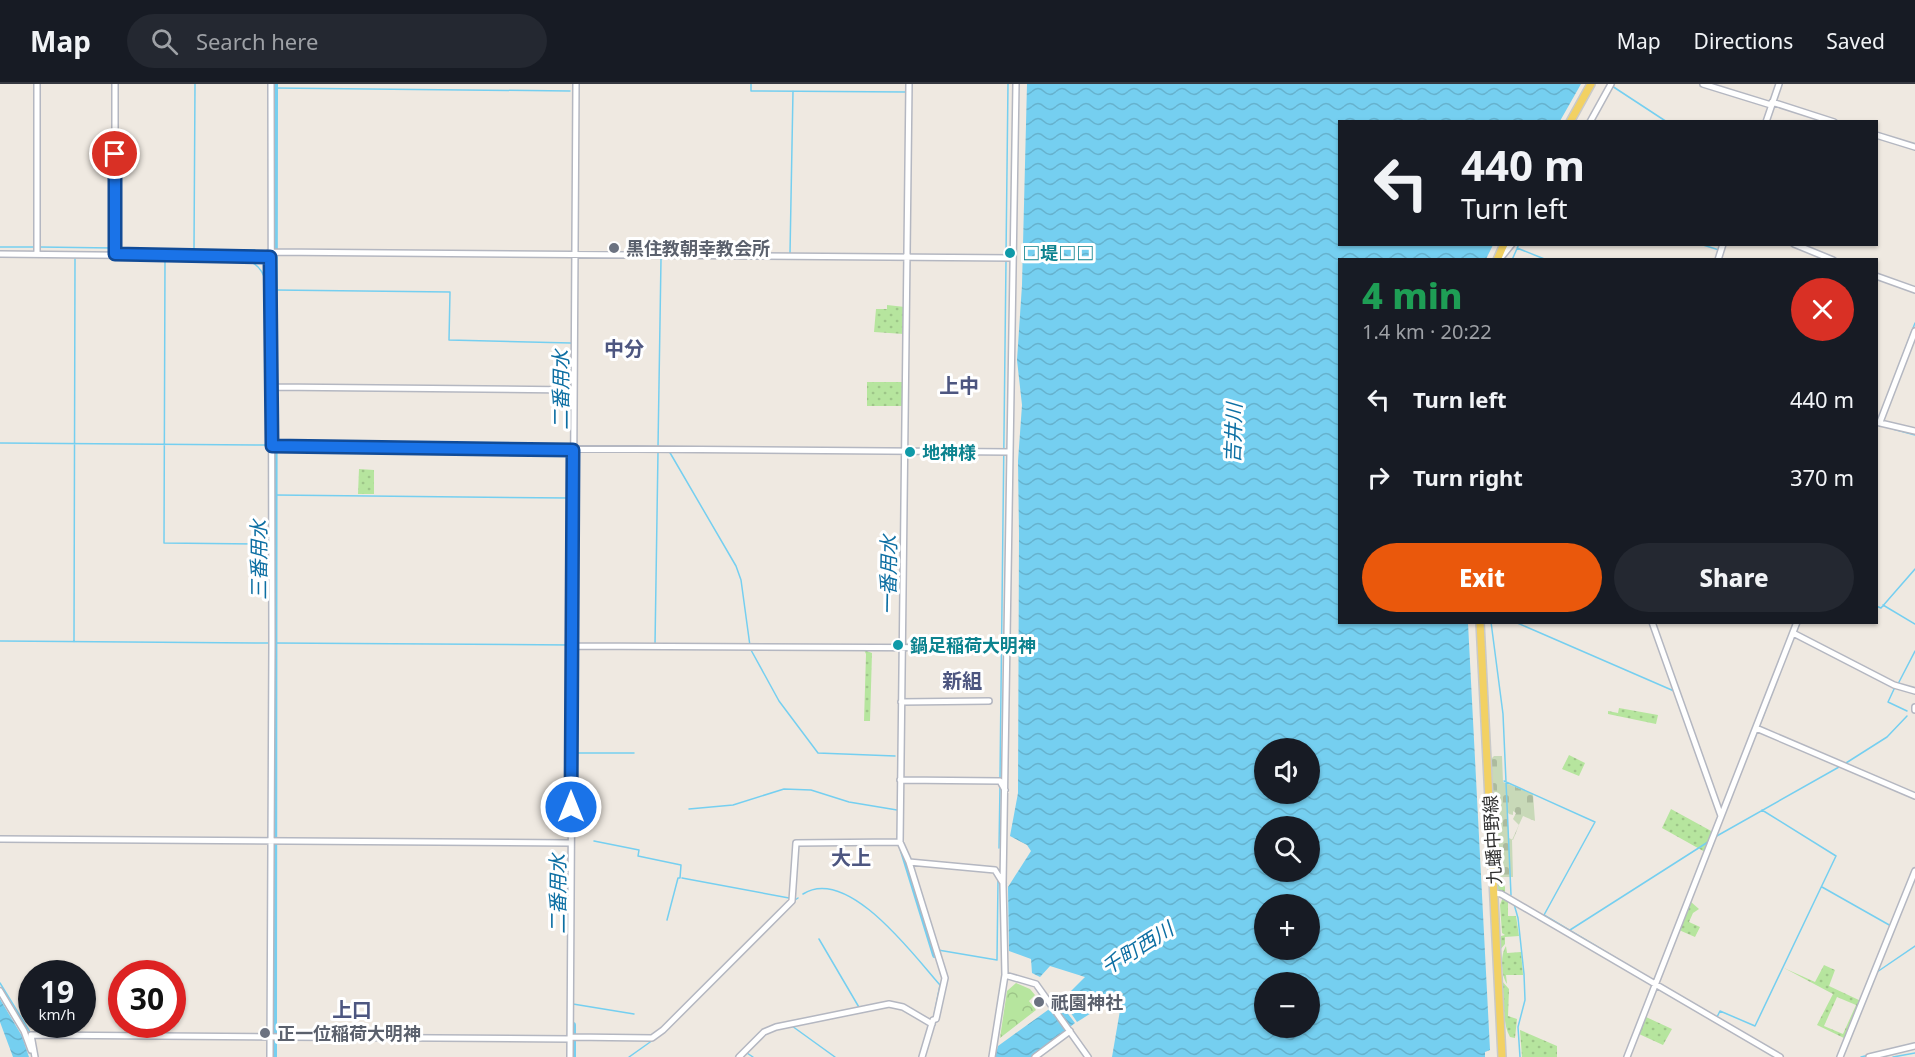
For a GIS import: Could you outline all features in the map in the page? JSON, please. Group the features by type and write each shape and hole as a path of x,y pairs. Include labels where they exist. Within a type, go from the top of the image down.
{"main road":[{"path":"1571,120 1589,87"},
{"name":"九蟠中野線","path":"1480,624 1502,1057"}],"street":[{"path":"37,84 37,250"},
{"path":"115,250 116,84"},
{"path":"270,1057 274,840 275,446 271,84"},
{"path":"570,1057 572,1038 571,843 576,84"},
{"path":"909,84 901,844 909,862 945,978 922,1057"},
{"path":"992,1057 1005,975 1003,884 1006,791 1006,452 1009,258 1016,84"},
{"path":"1589,87 1596,84"},
{"path":"1591,120 1611,84"},
{"path":"1703,84 1828,120"},
{"path":"1767,120 1779,84"},
{"path":"1878,136 1915,147"},
{"path":"1500,258 1510,246"},
{"path":"1799,246 1828,258"},
{"path":"0,254 37,250 115,250 273,254 1009,258"},
{"path":"1878,277 1915,290"},
{"path":"1915,331 1878,422 1915,431"},
{"path":"275,387 574,390"},
{"path":"275,446 1006,452"},
{"path":"1653,624 1722,814"},
{"path":"1627,1057 1758,728 1796,624"},
{"path":"1794,634 1884,681 1915,691"},
{"path":"574,646 986,648"},
{"path":"902,702 989,701"},
{"path":"1758,728 1915,796"},
{"path":"901,780 1000,781 1006,791"},
{"path":"0,839 571,843"},
{"path":"34,1057 31,1035 652,1038 663,1030 792,901 796,843 901,844"},
{"path":"909,862 995,870 1003,884"},
{"path":"1840,1057 1915,871"},
{"path":"1495,893 1501,894 1780,1057"},
{"path":"1005,975 1036,984 1088,1057"},
{"path":"0,991 24,1031 34,1057"},
{"path":"739,1057 764,1032 776,1027 885,1005 903,1007 934,1021"},
{"path":"1035,1057 1070,1031"},
{"path":"1869,1057 1915,1046"}],"green space":[{"path":"887,305 905,307 904,334 874,332 876,309 887,309"},
{"path":"867,382 904,382 904,406 867,406"},
{"path":"359,469 374,470 374,494 358,494"},
{"path":"864,650 872,653 870,721 864,721 866,654"},
{"path":"1619,708 1658,715 1656,724 1608,714 1608,711 1618,713"},
{"path":"1569,755 1585,763 1579,776 1562,769"},
{"path":"1494,756 1502,756 1503,782 1533,794 1535,821 1523,816 1519,825 1513,819 1516,813 1513,811 1513,815 1507,811 1509,838 1512,840 1513,877 1499,877 1491,759"},
{"path":"1671,809 1713,832 1705,852 1662,828"},
{"path":"1493,838 1496,838 1498,877 1505,887 1505,893 1496,888"},
{"path":"1503,897 1508,900 1508,916 1516,916 1519,936 1505,937 1505,944 1500,950 1501,936 1505,935 1502,933 1500,905"},
{"path":"1691,902 1699,909 1693,913 1689,922 1700,927 1695,937 1679,930"},
{"path":"1506,946 1507,953 1521,952 1523,975 1506,975 1507,984 1503,976 1502,965"},
{"path":"1824,965 1835,970 1829,986 1861,1001 1846,1039 1817,1025 1833,994 1784,968 1815,982","holes":["1837,997 1856,1005 1843,1034 1824,1026"]},
{"path":"1501,980 1509,989 1508,1016 1517,1019 1515,1038 1510,1037 1507,1031"},
{"path":"1016,983 1030,989 1035,995 1029,1001 1036,1010 1000,1038 1007,991"},
{"path":"1646,1017 1672,1029 1663,1045 1639,1034"},
{"path":"1520,1030 1557,1046 1557,1057 1522,1057"}],"water":[{"path":"1027,84 1581,84 1561,120 1338,120 1338,246 1492,246 1486,258 1338,258 1338,624 1468,624 1490,1050 1485,1052 1485,1057 1112,1057 1123,993 1077,1022 1062,1000 1085,977 1050,966 1040,977 1032,973 1031,959 1009,951 1008,887 1031,851 1027,845 1010,836 1018,793 1018,461 1022,405 1017,360 1022,285"},
{"path":"0,999 18,1029 18,1038 23,1038 29,1057 13,1057 0,1022"},
{"path":"1059,1002 1075,1023 1031,1057 995,1057 998,1046"}],"waterway":[{"path":"194,249 195,84"},
{"name":"三番用水","path":"274,1035 275,84"},
{"path":"751,84 751,91 906,92"},
{"path":"1006,256 1008,84"},
{"path":"1612,86 1664,120"},
{"path":"275,88 570,91"},
{"path":"790,253 793,91"},
{"path":"1513,258 1518,246"},
{"path":"1706,246 1719,250"},
{"path":"0,247 35,247"},
{"path":"40,247 113,248"},
{"path":"1517,248 1542,258"},
{"path":"118,249 255,250"},
{"path":"165,258 164,543 268,544"},
{"path":"74,642 75,259"},
{"path":"191,259 251,262 258,267 266,282 268,328"},
{"path":"658,447 661,259"},
{"path":"1000,778 1006,261"},
{"path":"275,290 450,292 449,340 571,343"},
{"path":"1898,368 1915,323"},
{"path":"1893,429 1915,435"},
{"path":"0,443 269,445"},
{"path":"669,451 736,566 741,580 750,646"},
{"path":"655,645 658,452"},
{"path":"275,495 569,498"},
{"path":"1878,607 1881,608 1915,569"},
{"path":"1883,605 1915,624"},
{"path":"1491,624 1503,714 1511,895"},
{"path":"1520,624 1674,691"},
{"path":"1796,632 1799,624"},
{"path":"1759,727 1794,636"},
{"path":"0,641 268,643"},
{"path":"275,643 571,645"},
{"path":"751,650 779,701 818,753 895,756"},
{"path":"1898,684 1915,651"},
{"path":"1895,687 1888,702 1907,711"},
{"path":"1846,763 1887,737 1907,716"},
{"path":"1725,813 1757,731"},
{"path":"575,753 634,753"},
{"path":"1715,837 1839,767"},
{"path":"1504,781 1595,822 1544,915 1631,967"},
{"path":"999,848 1000,786"},
{"path":"689,809 733,805 784,789 811,790 849,802 897,810"},
{"path":"1717,1017 1720,1011 1755,1026 1836,856 1762,810"},
{"path":"594,841 639,850 638,856 681,865 680,878 678,878 667,920"},
{"path":"1570,930 1708,842"},
{"name":"一番用水","path":"902,848 935,955"},
{"path":"682,878 789,898"},
{"path":"938,950 997,960 998,880"},
{"path":"1822,887 1891,926"},
{"path":"803,894 821,888 840,892 860,903 879,918 898,936 940,985 934,1016"},
{"path":"1514,904 1518,918 1524,974 1525,1000 1518,1027 1520,1057"},
{"path":"819,939 860,1009"},
{"path":"1877,972 1915,946"},
{"path":"0,983 18,1012"},
{"path":"573,1004 634,1014"},
{"name":"二番用水","path":"573,1025 573,1057"},
{"path":"792,1026 835,1057"},
{"path":"746,1047 759,1033"},
{"path":"629,1057 653,1040"},
{"name":"三番用水","path":"274,1043 274,1057"},
{"path":"1861,1057 1912,1044"},
{"path":"747,1053 753,1057"},
{"path":"1893,1057 1915,1053"}],"place":[{"name":"黒住教朝幸教会所","path":"614,248"},
{"name":"□堤□□","path":"1010,253"},
{"name":"地神様","path":"910,452"},
{"name":"鍋足稲荷大明神","path":"898,645"},
{"name":"祇園神社","path":"1039,1002"},
{"name":"正一位稲荷大明神","path":"265,1033"}],"district":[{"name":"中分","path":"624,348"},
{"name":"上中","path":"959,385"},
{"name":"新組","path":"962,680"},
{"name":"大上","path":"851,857"},
{"name":"上口","path":"352,1009"}],"route":[{"path":"115,154 115,254 270,257 272,446 573,450 571,807"}],"water label":[{"name":"吉井川","path":"1233,433"},
{"name":"千町西川","path":"1137,948"}]}
